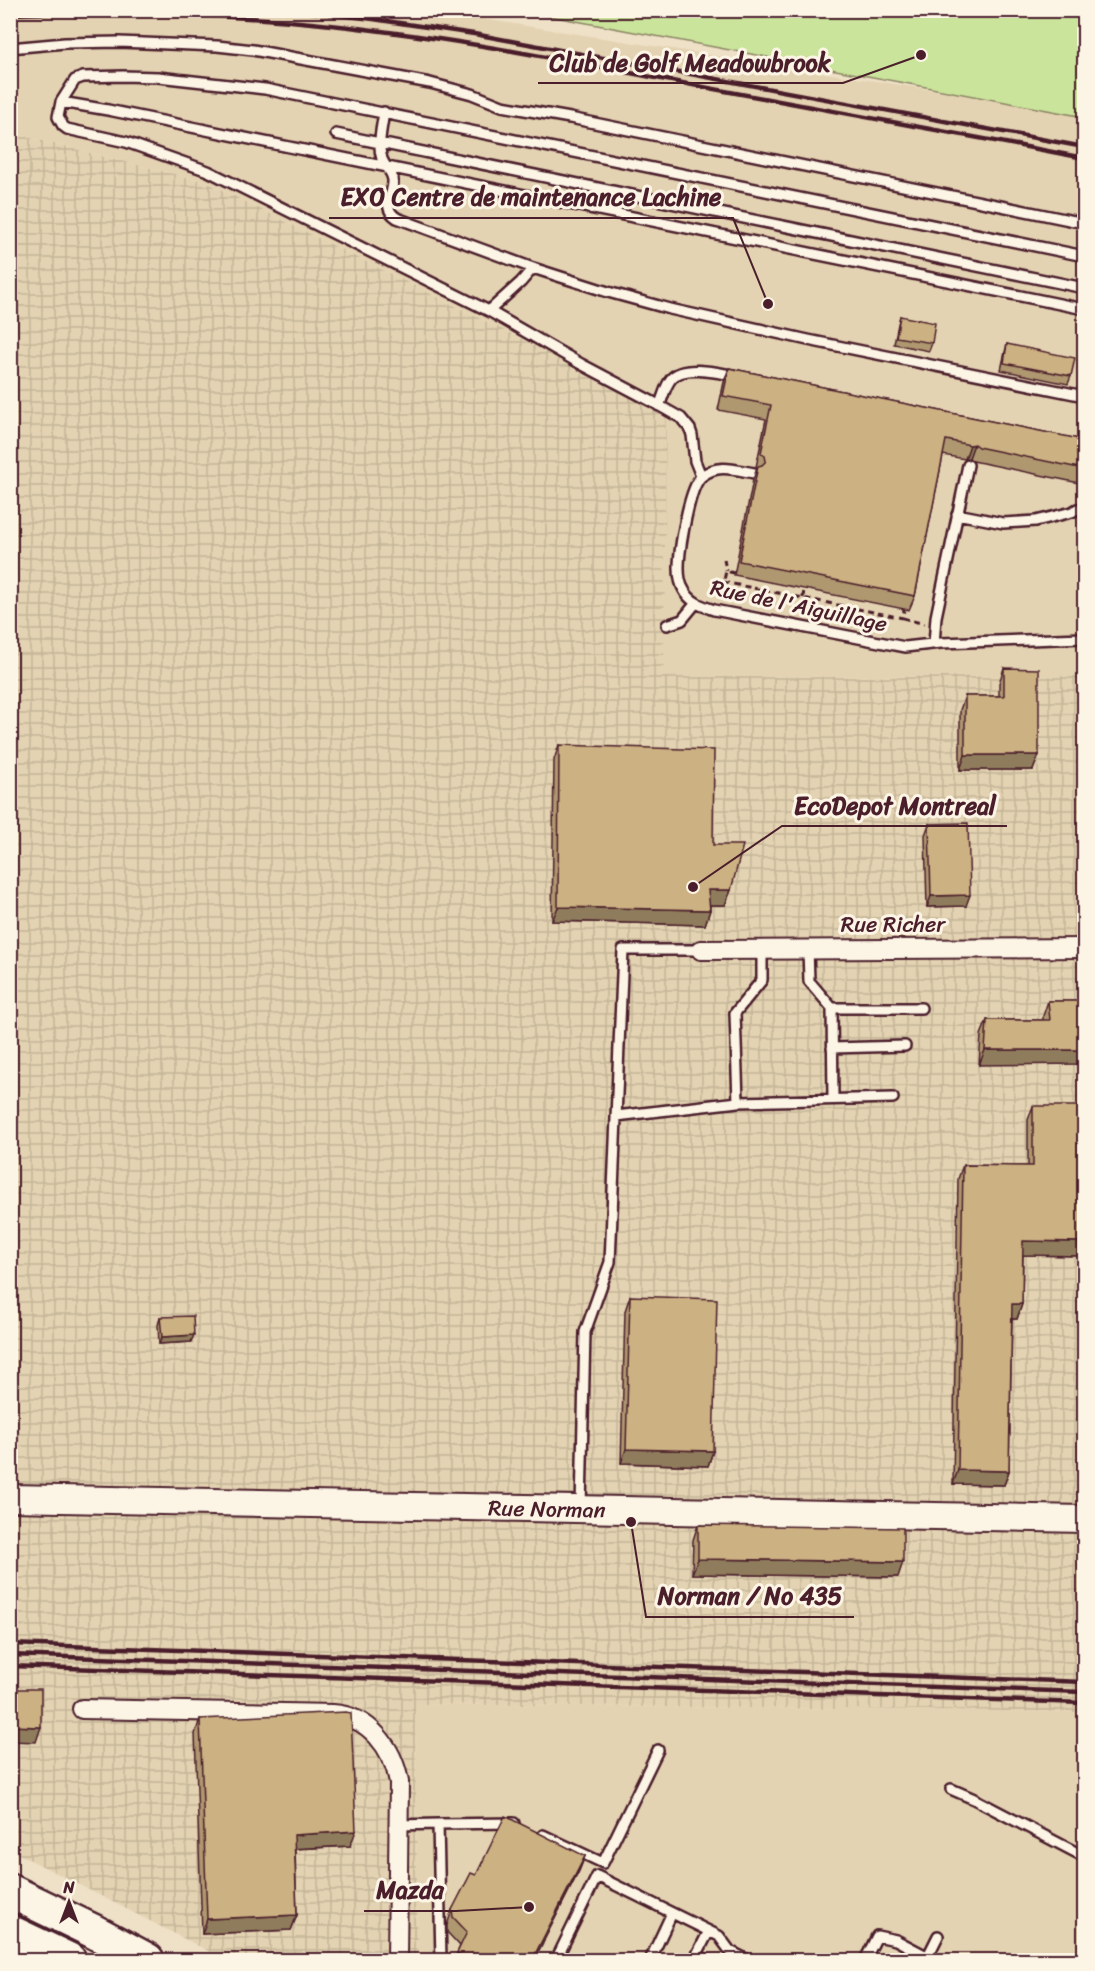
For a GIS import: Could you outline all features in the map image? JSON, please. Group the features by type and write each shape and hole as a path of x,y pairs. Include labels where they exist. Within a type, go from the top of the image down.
{"highway":[{"path":"10,1892 147,1960"},
{"path":"10,1932 69,1960"}],"street":[{"name":"Rue Richer","path":"701,950 1084,948"},
{"name":"Rue Norman","path":"10,1498 1084,1519"},
{"path":"82,1709 333,1714 349,1716 365,1724 391,1756 399,1782 397,1960"}],"lane":[{"path":"10,48 65,43 118,42 207,45 253,50 430,83 525,111 1084,223"},
{"path":"754,474 721,468 701,476 695,461 690,429 681,418 489,311 208,171 126,142 67,129 58,117 61,102 75,80 94,76 187,79 265,89 1084,256"},
{"path":"61,102 387,166 1084,309"},
{"path":"384,112 380,136 381,156 391,173 393,184 387,206 393,216 533,268 680,312 1084,396"},
{"path":"336,134 1084,288"},
{"path":"489,311 533,268"},
{"path":"659,406 670,380 681,373 702,371 750,379"},
{"path":"934,644 934,627 968,465"},
{"name":"Rue de l'Aiguillage","path":"701,476 695,485 683,530 679,570 684,590 696,603 714,610 911,648 934,644 1084,638"},
{"path":"957,514 1003,523 1036,520 1084,509"},
{"path":"667,625 682,620 696,603"},
{"path":"738,1102 735,1013 762,980 762,948"},
{"path":"807,948 808,981 832,1008 833,1098"},
{"path":"581,1510 585,1332 610,1262 623,951 701,950"},
{"path":"832,1008 921,1008"},
{"path":"832,1048 905,1046"},
{"path":"616,1116 738,1102 893,1098"},
{"path":"556,1960 658,1750"},
{"path":"951,1789 1084,1855"},
{"path":"399,1825 515,1823 525,1827"},
{"path":"438,1824 441,1960"},
{"path":"535,1832 603,1863"},
{"path":"597,1876 719,1936 730,1951 748,1960"},
{"path":"650,1960 672,1913"},
{"path":"694,1960 709,1931"},
{"path":"866,1960 877,1936 896,1940 929,1959 938,1936"}],"path":[{"path":"720,598 726,571 724,559"},
{"path":"726,571 734,573"},
{"path":"723,582 903,618 934,627"},
{"path":"803,598 804,590"},
{"path":"903,618 904,609"}],"shaded area":[{"path":"10,11 431,11 990,99 1084,117 1084,676 663,677 666,411 206,182 19,135 11,136"},
{"path":"19,135 206,182 666,411 664,677 1084,676 1084,1712 415,1704 418,1960 226,1960 11,1850 10,136"},
{"path":"415,1704 1084,1712 1084,1960 418,1960"}],"green space":[{"path":"523,11 1084,11 1084,117"}],"building":[{"path":"900,316 935,323 932,343 896,337"},
{"path":"1007,344 1075,358 1071,376 1004,363"},
{"path":"729,368 1084,440 1084,469 978,447 974,444 946,440 915,596 739,561 758,466 766,461 765,456 761,453 771,405 723,396"},
{"path":"1004,668 1039,669 1039,755 965,755 965,696 1004,696"},
{"path":"559,745 714,750 713,845 743,845 731,890 708,890 710,910 558,907"},
{"path":"968,823 970,895 931,896 929,824"},
{"path":"1048,1001 1084,1001 1084,1050 985,1050 987,1020 1050,1020"},
{"path":"1033,1106 1084,1106 1084,1242 1023,1241 1022,1304 1012,1304 1009,1471 958,1470 963,1165 1033,1166"},
{"path":"630,1296 717,1299 713,1451 626,1449"},
{"path":"193,1316 194,1335 162,1337 160,1317"},
{"path":"698,1525 903,1528 903,1562 698,1559"},
{"path":"10,1689 41,1689 41,1727 10,1726"},
{"path":"351,1713 356,1831 294,1835 297,1915 207,1919 200,1719"},
{"path":"505,1816 585,1856 532,1960 473,1960 457,1953 467,1932 453,1917 452,1910 471,1873 476,1875"},
{"path":"704,1952 723,1960 700,1960"}],"railway":[{"path":"295,10 474,34 1084,147"},
{"path":"10,14 196,15 289,21 381,31 548,57 1084,158"},
{"path":"10,1644 1084,1682"},
{"path":"10,1655 1084,1692"},
{"path":"10,1666 1084,1703"}],"place":[{"name":"Club de Golf Meadowbrook","path":"921,55"},
{"name":"EXO Centre de maintenance Lachine","path":"768,304"},
{"name":"EcoDepot Montreal","path":"693,887"},
{"name":"Norman / No 435","path":"631,1522"},
{"name":"Mazda","path":"529,1907"}]}
